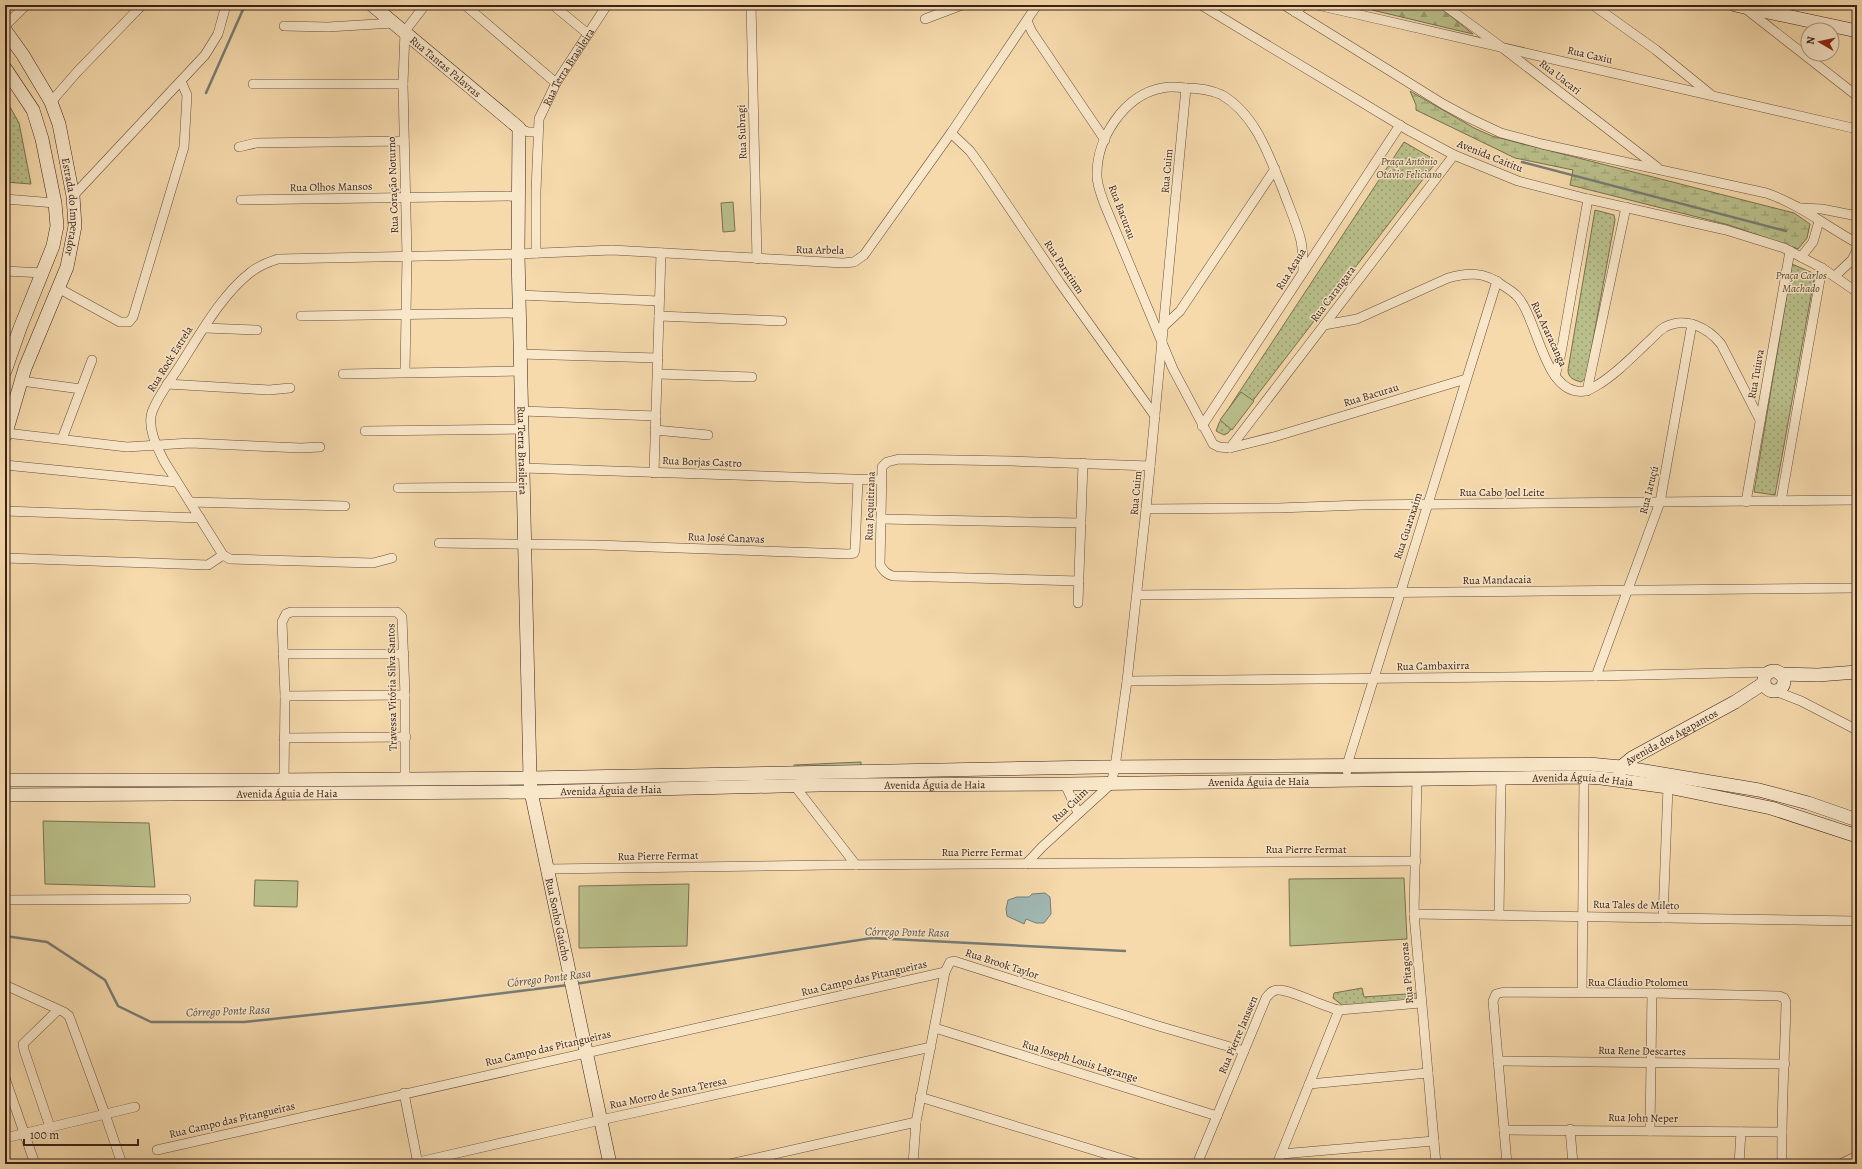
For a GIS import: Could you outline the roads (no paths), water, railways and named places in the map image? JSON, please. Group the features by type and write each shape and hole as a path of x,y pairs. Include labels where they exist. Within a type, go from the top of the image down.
{"main road":[{"name":"Rua Tantas Palavras","path":"372,5 405,31 519,128"},
{"path":"1769,5 1857,24"},
{"path":"1740,6 1857,31"},
{"name":"Estrada do Imperador","path":"5,30 23,55 51,102 59,124 73,196 76,226 67,267 21,381 6,434"},
{"name":"Estrada do Imperador","path":"5,68 33,110 42,139 54,203 56,226 55,236 43,273 21,325 8,350 5,370"},
{"name":"Rua Terra Brasileira","path":"519,128 519,313 531,792"},
{"path":"21,325 40,332"},
{"path":"1773,682 1818,675 1857,672"},
{"name":"Avenida dos Agapantos","path":"1619,780 1621,767 1632,758 1773,682"},
{"name":"Avenida Águia de Haia","path":"5,780 530,778 832,771 1115,767 1589,764 1621,767 1759,790 1808,803 1857,820"},
{"path":"824,785 822,782 822,777 832,771"},
{"name":"Avenida Águia de Haia","path":"5,796 531,792 794,785 1111,784 1584,777 1668,787 1771,808 1857,836"},
{"name":"Rua Sonho Gaúcho","path":"531,792 610,1164"}],"street":[{"path":"5,26 26,5"},
{"path":"51,102 77,72 142,5"},
{"path":"73,196 181,81 213,44 218,34 226,5"},
{"path":"405,31 424,5"},
{"path":"464,5 556,82"},
{"path":"553,5 588,34"},
{"name":"Rua Terra Brasileira","path":"536,252 538,132 541,114 556,82 607,5"},
{"name":"Rua Subragi","path":"751,5 757,259"},
{"name":"Avenida Caititu","path":"1201,5 1400,125 1454,155 1518,181 1588,199 1726,230 1790,251 1822,268 1857,292"},
{"path":"1284,5 1443,104 1469,118 1501,132 1542,144 1766,193 1784,199 1801,208 1819,221 1857,243"},
{"path":"1295,12 1304,5"},
{"name":"Rua Caxiu","path":"1317,5 1857,129"},
{"name":"Rua Uacari","path":"1444,5 1504,49 1660,169"},
{"path":"1593,5 1656,50 1713,96"},
{"path":"925,19 957,6"},
{"name":"Rua Arbela","path":"518,254 536,252 612,250 843,264 859,260 951,133 1027,21 1035,6"},
{"path":"1740,6 1857,96"},
{"path":"1027,21 1032,32 1105,140"},
{"path":"284,26 328,27 393,23"},
{"name":"Rua Coração Noturno","path":"405,31 403,84 407,256 405,372"},
{"path":"58,288 120,322 129,322 133,317 184,147 187,95 181,81"},
{"path":"252,84 403,84"},
{"name":"Rua Bacurau","path":"1303,272 1301,241 1268,153 1255,128 1234,104 1221,95 1207,90 1163,88 1138,99 1121,113 1105,140 1098,163 1097,178 1099,186 1104,203 1173,369 1202,426 1213,444 1219,447 1230,448 1278,436 1466,379"},
{"name":"Rua Cuim","path":"1026,864 1078,813 1111,784 1115,767 1128,681 1146,509 1162,342 1165,325 1186,88"},
{"name":"Rua Acaua","path":"1202,426 1400,125"},
{"path":"519,128 528,132 538,132"},
{"name":"Rua Paratinm","path":"951,133 970,151 983,169 1060,283 1155,416"},
{"path":"239,147 256,143 404,142"},
{"name":"Rua Carangara","path":"1230,448 1454,155"},
{"path":"1165,325 1180,311 1274,169"},
{"name":"Rua Olhos Mansos","path":"241,200 518,196"},
{"path":"5,199 54,203"},
{"path":"1555,376 1561,354 1588,199"},
{"path":"1587,391 1626,207"},
{"path":"1801,208 1822,209 1857,216"},
{"path":"1801,257 1812,242 1819,221"},
{"path":"1834,276 1852,260 1857,250"},
{"name":"Rua Tuiuva","path":"1746,502 1790,251"},
{"path":"654,473 661,253"},
{"name":"Rua Rock Estrela","path":"223,555 176,482 156,446 151,429 152,412 167,384 225,299 250,273 265,263 278,259 518,254"},
{"path":"1781,501 1822,268"},
{"path":"5,271 43,273"},
{"name":"Rua Araracanga","path":"1324,325 1357,319 1448,278 1463,273 1474,273 1497,281 1517,296 1527,313 1555,376 1566,387 1574,391 1587,391"},
{"name":"Rua Guaraxaim","path":"1347,780 1347,765 1399,593 1497,281"},
{"path":"519,295 660,301"},
{"path":"301,316 519,313"},
{"path":"659,316 782,321"},
{"path":"1587,391 1616,372 1663,328 1678,323 1692,324 1704,328 1714,335 1721,344 1760,420"},
{"name":"Rua Iaruçú","path":"1596,676 1660,502 1692,324"},
{"path":"205,328 257,330"},
{"path":"520,354 658,358"},
{"path":"62,439 92,360"},
{"path":"343,374 521,371"},
{"path":"658,374 752,377"},
{"path":"21,381 81,389"},
{"path":"167,384 269,390 290,388"},
{"path":"522,411 656,416"},
{"path":"365,431 522,429"},
{"path":"656,430 708,435"},
{"path":"6,434 127,447 190,443 294,448 320,447"},
{"name":"Rua Jequitirana","path":"1079,581 888,575 883,571 880,565 882,467 885,464 899,459 1150,466"},
{"path":"1078,604 1083,463"},
{"path":"5,465 176,482"},
{"name":"Rua Borjas Castro","path":"523,468 881,480"},
{"name":"Rua José Canavas","path":"439,543 596,545 852,554 856,550 858,480"},
{"path":"398,488 523,487"},
{"name":"Rua Cabo Joel Leite","path":"1146,509 1428,504 1857,500"},
{"path":"190,502 345,506"},
{"path":"5,511 200,518"},
{"path":"881,518 1081,523"},
{"path":"5,558 208,565 223,555 235,560 358,563 379,563 392,558"},
{"name":"Rua Mandacaia","path":"1137,595 1857,588"},
{"name":"Travessa Vitória Silva Santos","path":"284,780 285,696 282,622 286,614 291,612 397,612 402,617 406,737 405,778"},
{"path":"283,654 404,654"},
{"name":"Rua Cambaxirra","path":"1128,681 1596,676 1739,672 1773,682 1801,701 1857,730"},
{"path":"285,696 405,695"},
{"path":"284,738 406,737"},
{"path":"1582,993 1584,777"},
{"name":"Rua Pitagoras","path":"1417,779 1414,914 1436,1164"},
{"path":"1499,915 1501,779"},
{"path":"1065,784 1078,813"},
{"path":"794,785 856,865"},
{"path":"1663,918 1668,787"},
{"name":"Rua Pierre Fermat","path":"547,869 1416,860"},
{"path":"5,900 186,899"},
{"name":"Rua Tales de Mileto","path":"1414,914 1857,921"},
{"name":"Rua Brook Taylor","path":"945,972 948,964 954,961 1154,1025 1244,1051"},
{"path":"913,1164 916,1122 920,1098 945,972"},
{"name":"Rua Campo das Pitangueiras","path":"157,1150 585,1052 945,972"},
{"path":"5,985 58,1010 68,1016 72,1022 122,1164"},
{"name":"Rua Pierre Janssen","path":"1197,1164 1266,998 1270,992 1278,990 1286,991 1326,1007 1339,1010 1421,1004"},
{"name":"Rua Cláudio Ptolomeu","path":"1507,1164 1493,1002 1496,994 1504,992 1652,993 1784,998 1786,1002 1782,1164"},
{"path":"1650,1131 1652,993"},
{"path":"50,1127 23,1044 58,1010"},
{"path":"1277,1164 1339,1010"},
{"name":"Rua Joseph Louis Lagrange","path":"935,1028 1218,1116"},
{"name":"Rua Morro de Santa Teresa","path":"415,1163 931,1047"},
{"name":"Rua Rene Descartes","path":"1498,1061 1651,1064 1785,1064"},
{"path":"1309,1084 1428,1073"},
{"path":"5,1078 35,1164"},
{"path":"404,1093 415,1163"},
{"path":"920,1098 1139,1164"},
{"path":"5,1138 135,1107"},
{"path":"730,1164 916,1122"},
{"name":"Rua John Neper","path":"1504,1130 1782,1132"},
{"path":"1570,1130 1573,1164"},
{"path":"1739,1164 1741,1132"},
{"path":"1281,1154 1434,1141"},
{"path":"1840,1164 1857,1156"}],"water":[{"path":"1045,893 1050,897 1051,914 1044,923 1036,923 1026,919 1024,924 1007,916 1006,909 1008,900 1017,897 1029,897 1032,894"}],"waterway":[{"path":"206,93 245,5"},
{"path":"1522,162 1786,231"},
{"name":"Córrego Ponte Rasa","path":"5,936 47,942 105,980 118,1006 151,1022 244,1022 431,1002 568,985"},
{"name":"Córrego Ponte Rasa","path":"575,984 872,938 1125,951"}],"park label":[{"name":"Praça Antônio Otávio Feliciano","path":"1409,167"},
{"name":"Praça Carlos Machado","path":"1801,281"}]}
